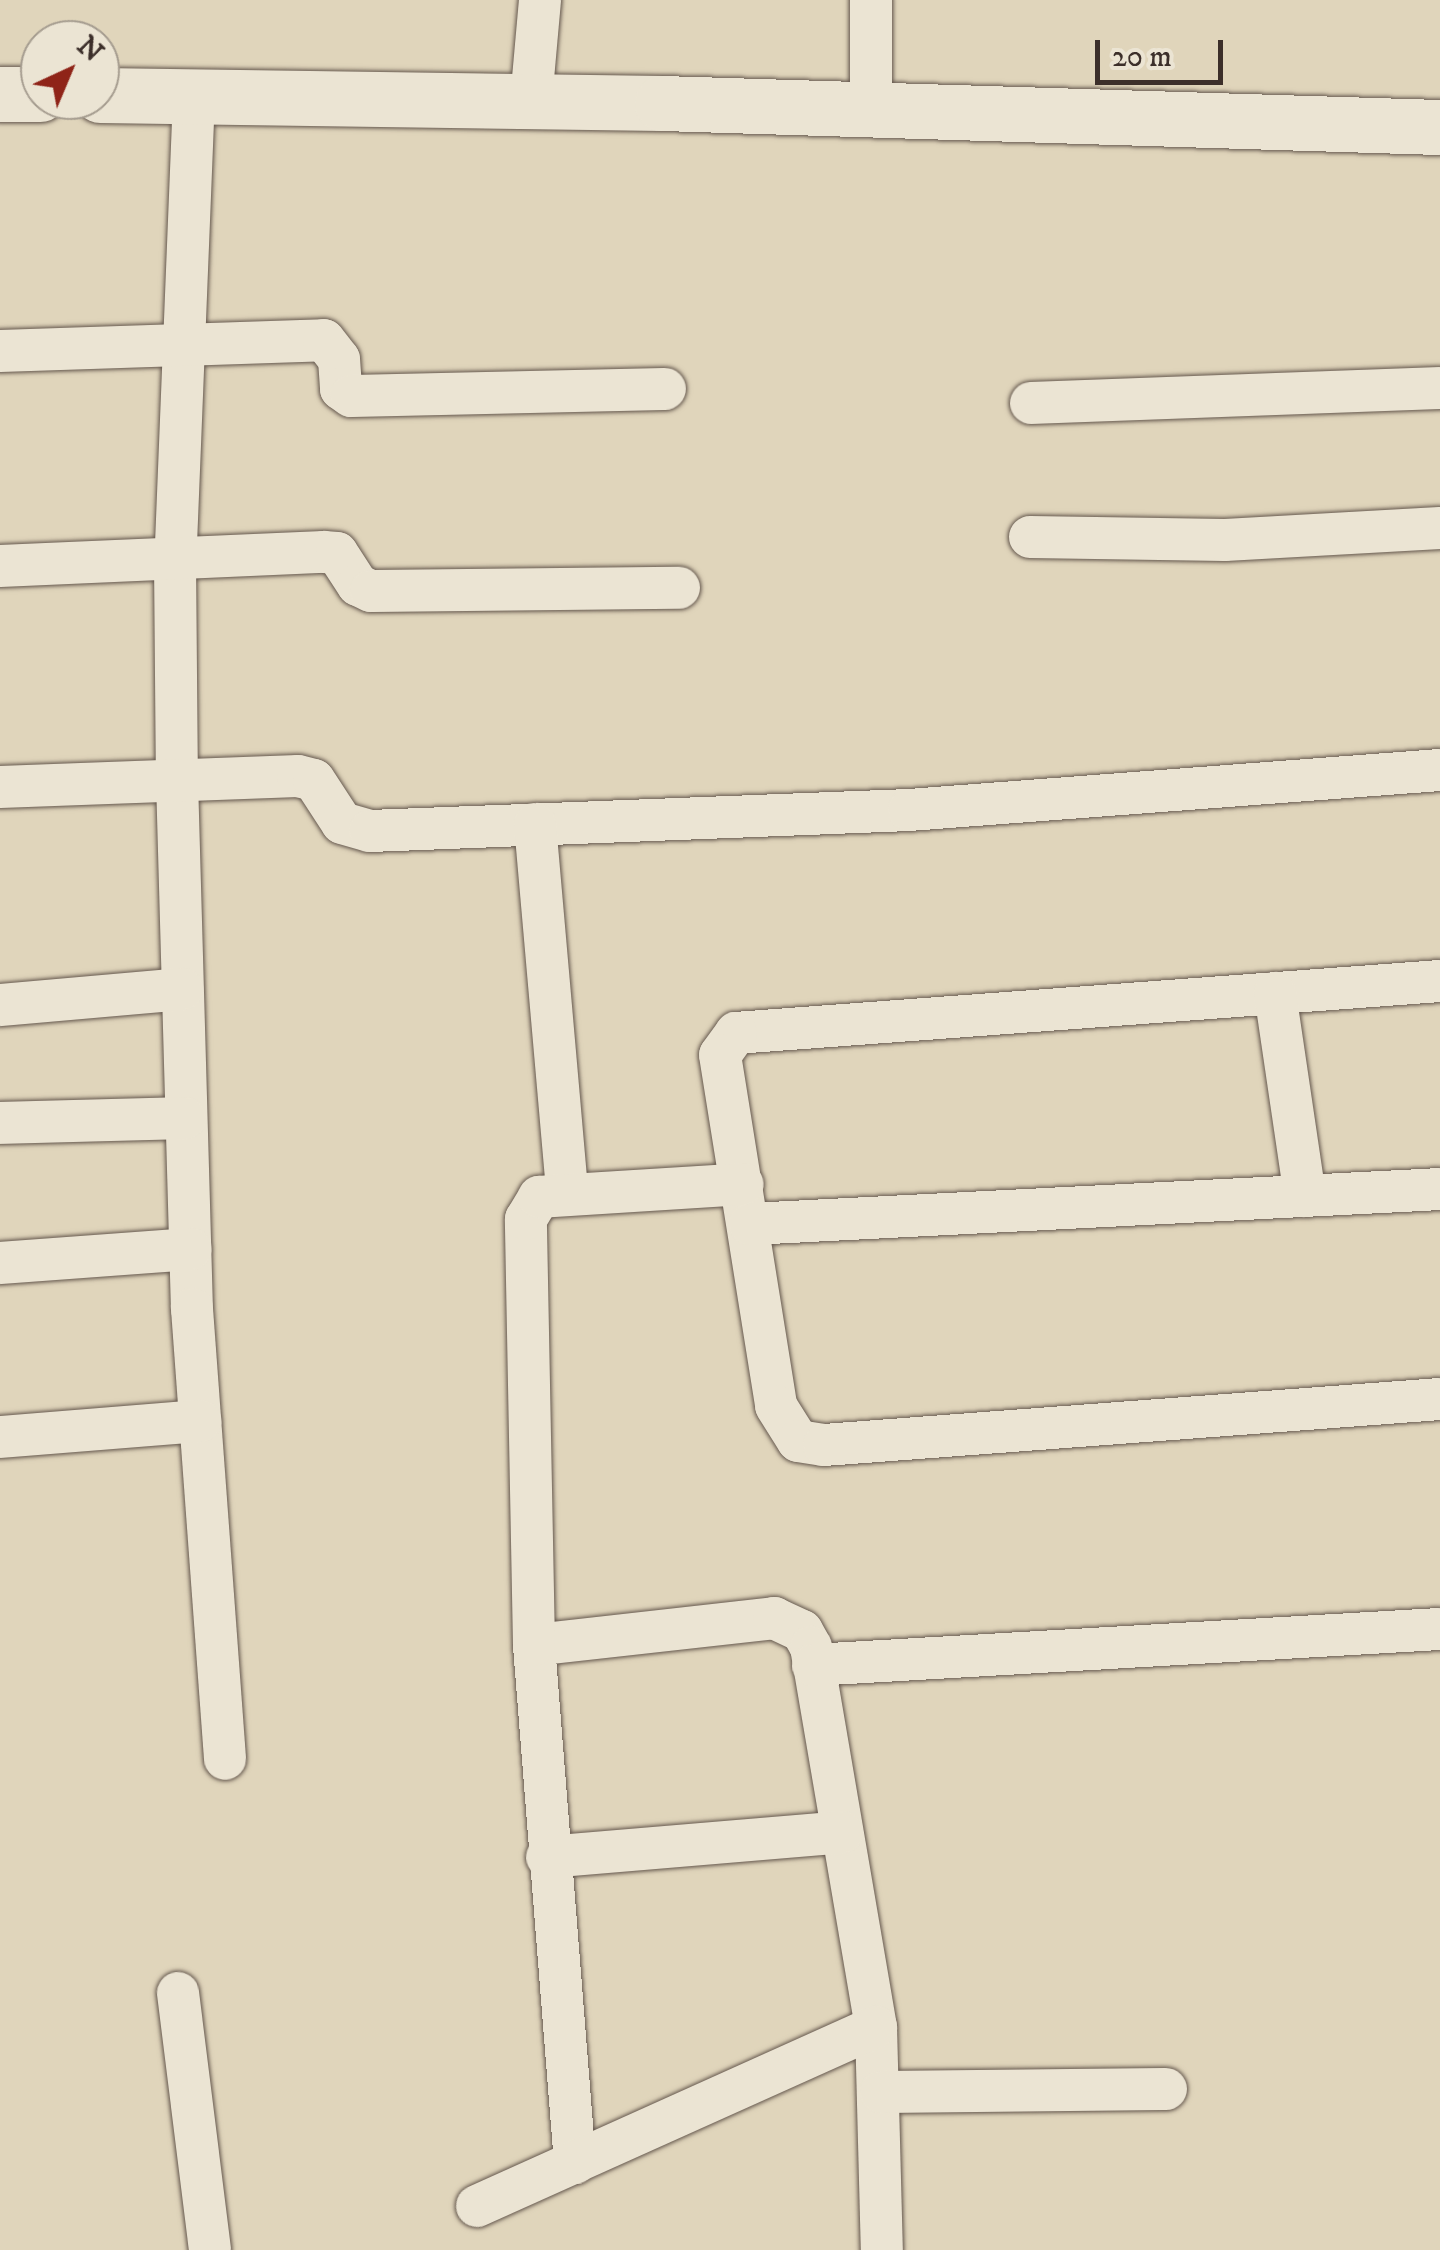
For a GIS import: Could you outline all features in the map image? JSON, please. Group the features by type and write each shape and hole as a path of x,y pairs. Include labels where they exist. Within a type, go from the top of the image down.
{"street":[{"path":"531,101 540,0"},
{"path":"871,0 871,110"},
{"path":"120,95 531,101 1440,127"},
{"path":"194,96 175,560 177,780 190,1248 226,1759"},
{"path":"0,350 324,340 339,359 342,389 352,396 665,388"},
{"path":"1031,403 1440,388"},
{"path":"1030,537 1225,540 1440,528"},
{"path":"0,566 336,553 358,584 390,593 679,588"},
{"path":"0,787 177,780 314,780 330,810 356,830 909,810 1440,770"},
{"path":"536,824 567,1193"},
{"path":"1440,981 736,1033 720,1054 747,1204 776,1406 798,1441 824,1446 1440,1399"},
{"path":"0,1005 182,989"},
{"path":"1275,993 1304,1196"},
{"path":"0,1123 186,1118"},
{"path":"574,2163 547,1857 534,1645 526,1219 540,1197 567,1193 747,1204 1304,1196 1440,1188"},
{"path":"0,1263 190,1248"},
{"path":"0,1437 200,1421"},
{"path":"534,1645 774,1618 802,1631 812,1665 876,2027 882,2092 882,2250"},
{"path":"812,1665 1440,1630"},
{"path":"547,1857 842,1832"},
{"path":"178,1994 210,2250"},
{"path":"476,2206 876,2027"},
{"path":"882,2092 1166,2090"}]}
